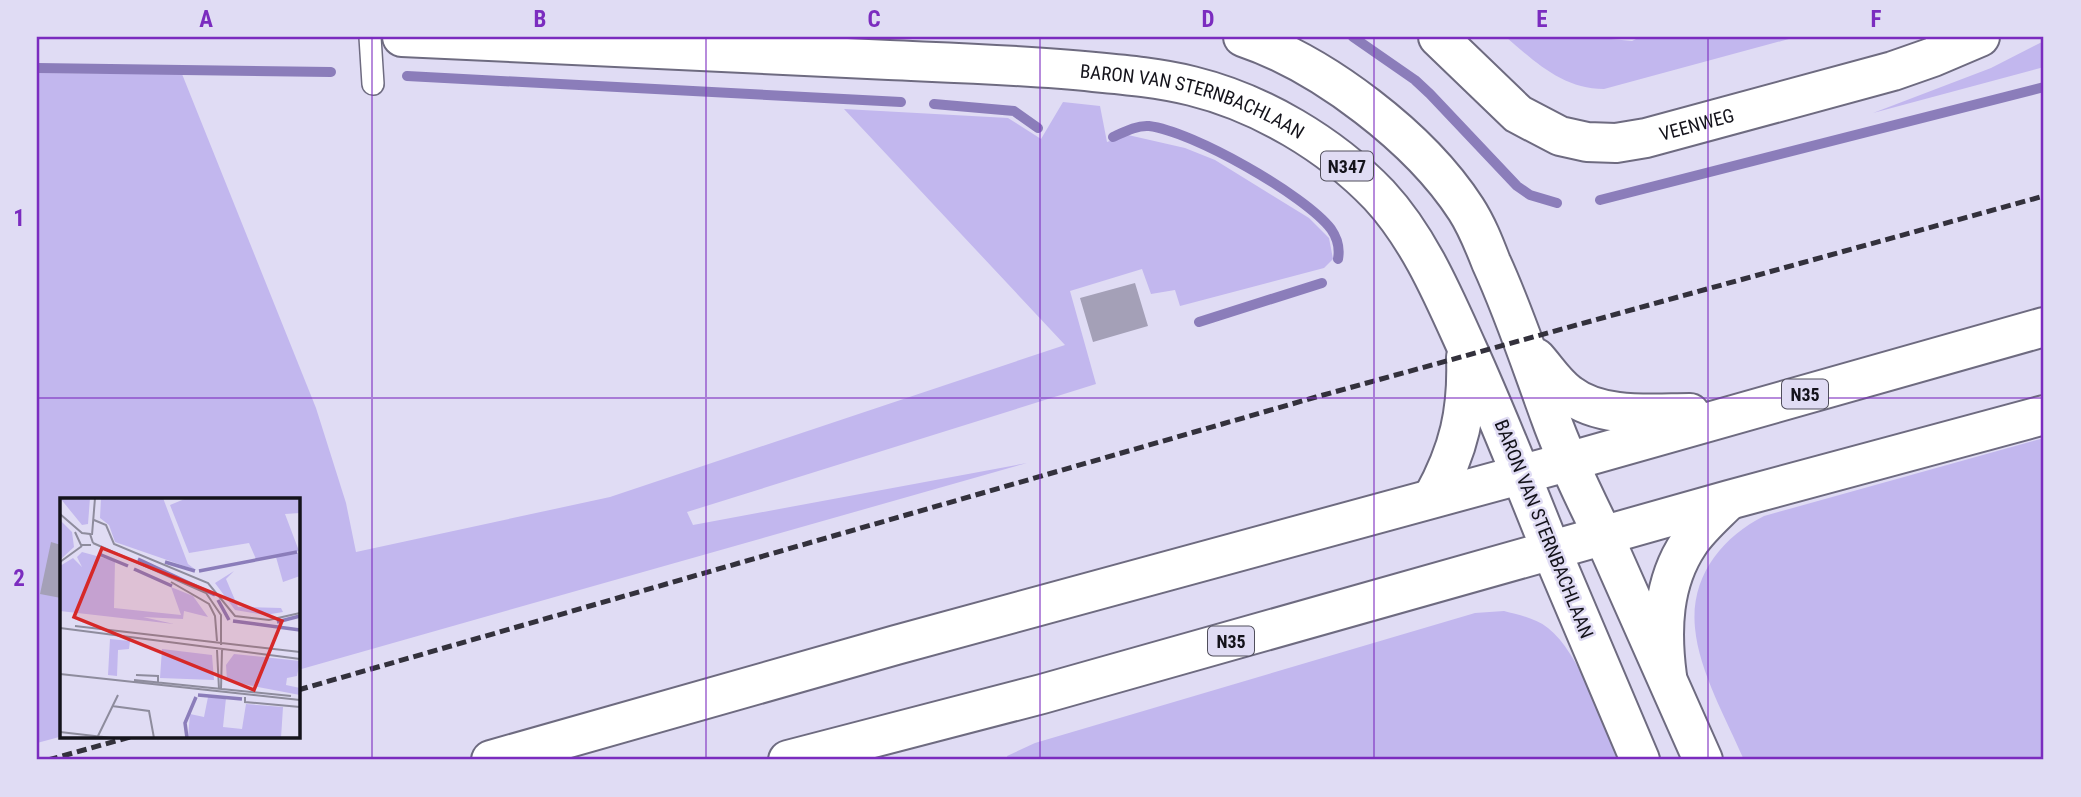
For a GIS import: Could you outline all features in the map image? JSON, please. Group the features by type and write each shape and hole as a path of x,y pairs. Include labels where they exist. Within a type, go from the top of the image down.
{"main road":[{"name":"BARON VAN STERNBACHLAAN","path":"402,37 1039,66 1152,78 1194,86 1230,98 1293,128 1357,174 1401,220 1430,271 1521,473 1640,760"},
{"path":"1243,37 1310,67 1356,99 1398,133 1436,172 1472,219 1526,345 1567,462 1604,537 1703,760"},
{"name":"VEENWEG","path":"1438,37 1506,104 1531,122 1560,136 1602,143 1646,138 1893,71 1980,37"},
{"name":"N35","path":"491,760 2044,327"},
{"path":"1433,497 1447,469 1462,426 1467,392 1465,344"},
{"path":"1526,345 1569,395 1586,404 1611,411 1735,414"},
{"name":"N35","path":"788,760 1042,694 1729,500 2044,415"},
{"path":"1667,676 1663,626 1671,581 1689,543 1729,500"}],"lane":[{"path":"370,37 373,83"}],"shaded area":[{"path":"1506,37 1590,37 1632,41 1640,37 1796,37 1604,89 1589,88 1563,79 1539,64"},
{"path":"2044,41 2044,67 1873,113 1991,68"},
{"path":"37,73 182,74 316,408 346,503 356,552 610,497 1065,345 844,109 1008,118 1041,139 1063,102 1100,106 1107,142 1128,135 1185,148 1215,160 1309,218 1329,238 1333,259 1324,268 1180,306 1175,290 1151,294 1142,269 1070,291 1096,384 687,512 693,525 1027,463 299,670 299,498 60,498 60,737 37,743"},
{"path":"2044,438 2044,760 1744,760 1708,679 1695,628 1695,609 1703,576 1722,548 1748,525 1764,516"},
{"path":"1504,611 1538,622 1560,639 1580,671 1619,760 1008,760 1007,756 1035,743 1475,613"}],"building":[{"path":"1135,283 1148,326 1093,342 1080,298"},
{"path":"51,542 60,545 60,598 40,594"}],"waterway":[{"path":"1353,37 1415,80 1517,186 1530,195 1557,203"},
{"path":"37,68 331,72"},
{"path":"407,76 901,102"},
{"path":"1600,200 2044,87"},
{"path":"934,104 1014,111 1038,128"},
{"path":"1113,137 1135,128 1149,126 1168,130 1219,152 1298,199 1317,215 1335,236 1339,247 1338,259"},
{"path":"1199,322 1322,283"}],"railway":[{"path":"299,690 1316,397 2044,196"},
{"path":"48,760 127,738"}]}
